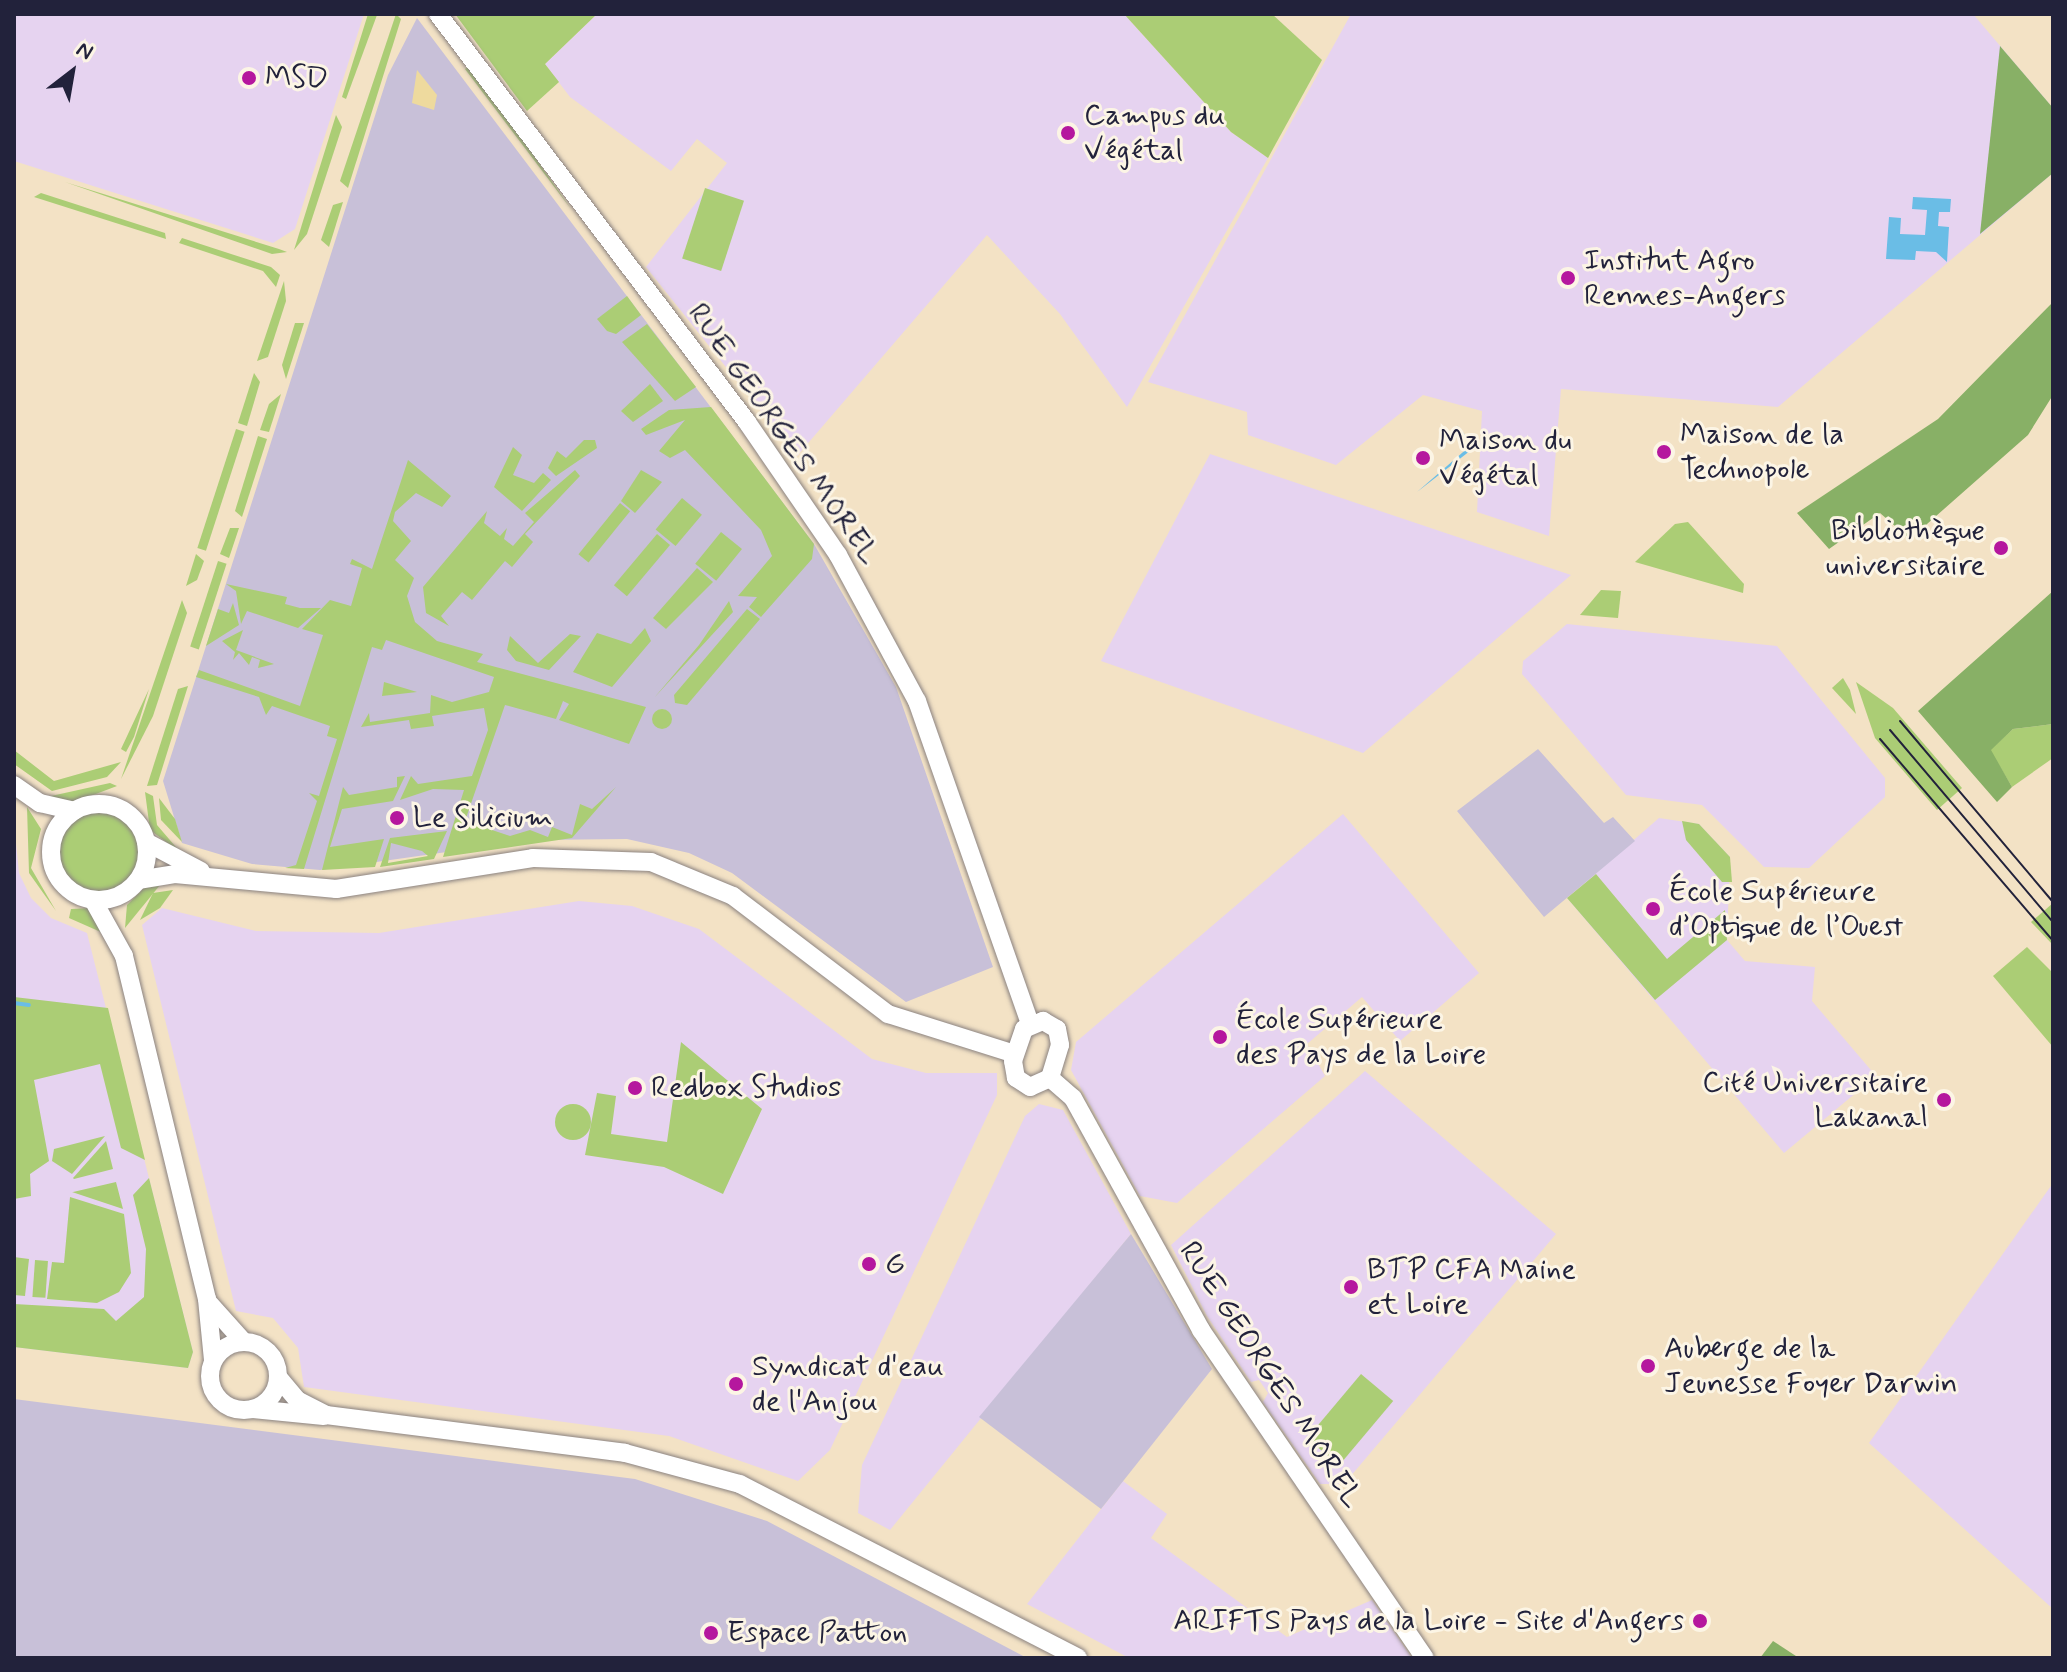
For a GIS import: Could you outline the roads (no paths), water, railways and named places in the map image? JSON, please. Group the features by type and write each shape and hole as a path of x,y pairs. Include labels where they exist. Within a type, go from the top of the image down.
{"street":[{"name":"RUE GEORGES MOREL","path":"438,14 747,422 838,555 917,701 1030,1023"},
{"path":"22,791 74,811 116,808 146,842 214,877"},
{"path":"22,791 53,838 58,878 93,900 124,956 207,1299 213,1360 210,1382 217,1397 253,1409 326,1415 625,1453 708,1473 803,1512 1078,1658"},
{"path":"53,838 74,811"},
{"path":"124,956 132,886 146,842"},
{"path":"93,900 132,886 214,877 336,889 533,858 651,862 733,896 888,1014 1015,1054"},
{"path":"1049,1022 1060,1034 1050,1078 1036,1087 1020,1083 1015,1054 1030,1023 1049,1022"},
{"name":"RUE GEORGES MOREL","path":"1050,1078 1073,1098 1201,1330 1425,1658"},
{"path":"207,1299 243,1341 265,1348 278,1377 297,1400 326,1415"},
{"path":"213,1360 243,1341"},
{"path":"253,1409 271,1397 278,1377"}],"water":[{"path":"1913,197 1951,199 1950,212 1939,212 1938,226 1949,227 1947,262 1936,252 1916,251 1915,260 1886,259 1889,217 1901,218 1900,234 1925,235 1927,210 1912,209"},
{"path":"1457,425 1475,447 1417,492 1470,446"}],"waterway":[{"path":"14,1003 29,1005"}],"tram line":[{"path":"1900,721 2053,902"},
{"path":"1890,730 2053,922"},
{"path":"1880,739 2053,941"}],"place":[{"name":"MSD","path":"249,78"},
{"name":"Campus du Végétal","path":"1068,133"},
{"name":"Institut Agro Rennes-Angers","path":"1568,278"},
{"name":"Maison de la Technopole","path":"1664,452"},
{"name":"Maison du Végétal","path":"1423,458"},
{"name":"Bibliothèque universitaire","path":"2001,548"},
{"name":"Le Silicium","path":"397,818"},
{"name":"École Supérieure d’Optique de l’Ouest","path":"1653,909"},
{"name":"École Supérieure des Pays de la Loire","path":"1220,1037"},
{"name":"Redbox Studios","path":"635,1088"},
{"name":"Cité Universitaire Lakanal","path":"1944,1100"},
{"name":"G","path":"869,1264"},
{"name":"BTP CFA Maine et Loire","path":"1351,1287"},
{"name":"Auberge de la Jeunesse Foyer Darwin","path":"1648,1366"},
{"name":"Syndicat d'eau de l'Anjou","path":"736,1384"},
{"name":"ARIFTS Pays de la Loire - Site d'Angers","path":"1700,1621"},
{"name":"Espace Patton","path":"711,1633"}]}
